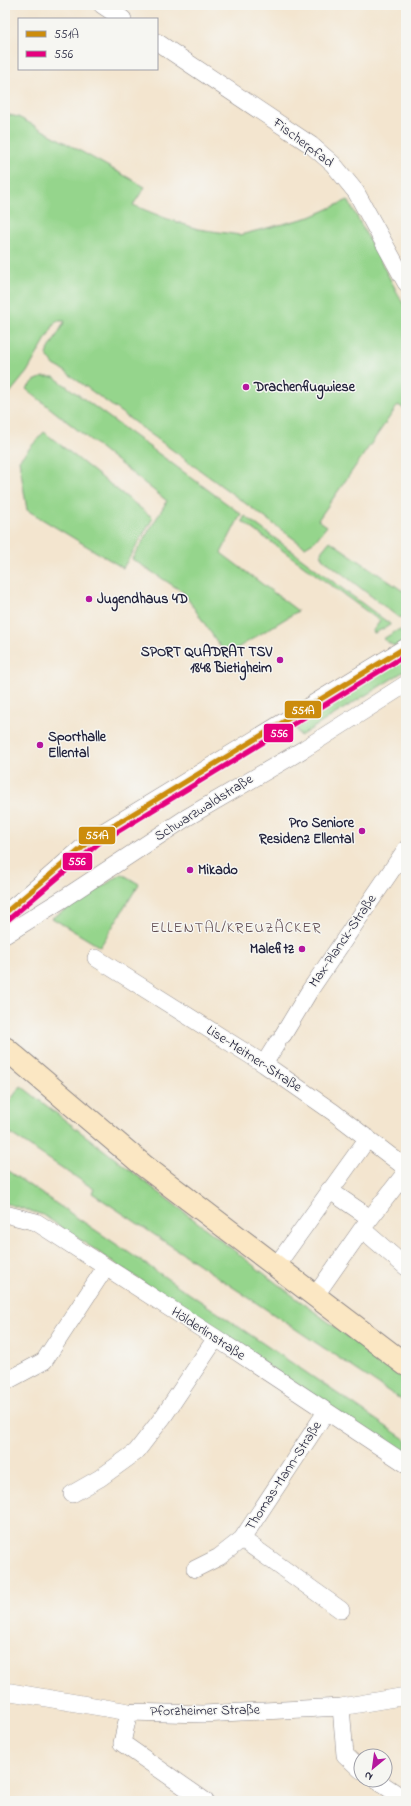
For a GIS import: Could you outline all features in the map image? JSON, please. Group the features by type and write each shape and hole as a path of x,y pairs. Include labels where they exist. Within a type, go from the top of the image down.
{"main road":[{"path":"8,1053 144,1165 406,1365"}],"street":[{"path":"102,5 122,18"},
{"name":"Fischerpfad","path":"158,43 311,145 333,164 356,192 406,283"},
{"path":"5,913 46,880 66,860 95,837 406,647"},
{"name":"Schwarzwaldstraße","path":"5,935 66,897 186,818 304,749 406,684"},
{"name":"Max-Planck-Straße","path":"264,1064 314,984 406,849"},
{"name":"Lise-Meitner-Straße","path":"96,958 264,1064 368,1138 406,1168"},
{"path":"276,1266 329,1190 368,1138"},
{"path":"315,1296 366,1223 406,1172"},
{"path":"329,1190 366,1223 406,1267"},
{"name":"Hölderlinstraße","path":"5,1214 36,1222 105,1268 216,1338 406,1464"},
{"path":"5,1382 44,1361 105,1268"},
{"path":"72,1494 100,1478 136,1452 163,1417 216,1338"},
{"name":"Thomas-Mann-Straße","path":"195,1569 219,1557 242,1539 326,1412"},
{"name":"Thomas-Mann-Straße","path":"242,1539 341,1610"},
{"name":"Pforzheimer Straße","path":"5,1691 129,1712 203,1714 341,1707 406,1696"},
{"path":"341,1707 345,1755 353,1762"},
{"path":"129,1712 122,1743 205,1801"},
{"path":"388,1788 406,1800"}],"green space":[{"name":"Drachenflugwiese","path":"5,114 18,117 145,187 133,205 198,229 240,235 310,217 348,200 406,309 406,410 398,405 318,520 327,526 315,541 305,547 63,370 54,365 46,354 65,321 56,321 27,372 5,399"},
{"path":"43,377 54,377 241,514 221,553 298,611 226,655 183,592 132,559 167,501 26,389 34,381"},
{"path":"44,432 153,518 123,568 27,510 19,460"},
{"path":"245,516 390,625 375,633 372,632 380,621 242,521"},
{"path":"330,541 403,591 406,587 406,618 398,617 322,558 321,552"},
{"path":"398,630 406,631 406,641 394,646 383,639"},
{"path":"406,652 406,670 300,736 296,729 306,722 302,715"},
{"path":"122,874 139,884 100,947 52,918"},
{"path":"21,1086 284,1289 406,1380 406,1403 92,1193 94,1189 5,1130 5,1107"},
{"path":"5,1169 406,1440 406,1458 43,1215 5,1203"}],"transit line":[{"name":"551A","path":"5,913 95,837 406,647"},
{"name":"556","path":"9,919 99,843 406,655"}],"place":[{"name":"Drachenflugwiese","path":"246,387"},
{"name":"Jugendhaus 4D","path":"89,599"},
{"name":"SPORT QUADRAT TSV 1848 Bietigheim","path":"280,660"},
{"name":"Sporthalle Ellental","path":"40,745"},
{"name":"Pro Seniore Residenz Ellental","path":"362,831"},
{"name":"Mikado","path":"190,870"},
{"name":"Malefitz","path":"302,949"}],"district":[{"name":"ELLENTAL/KREUZÄCKER","path":"236,928"}]}
